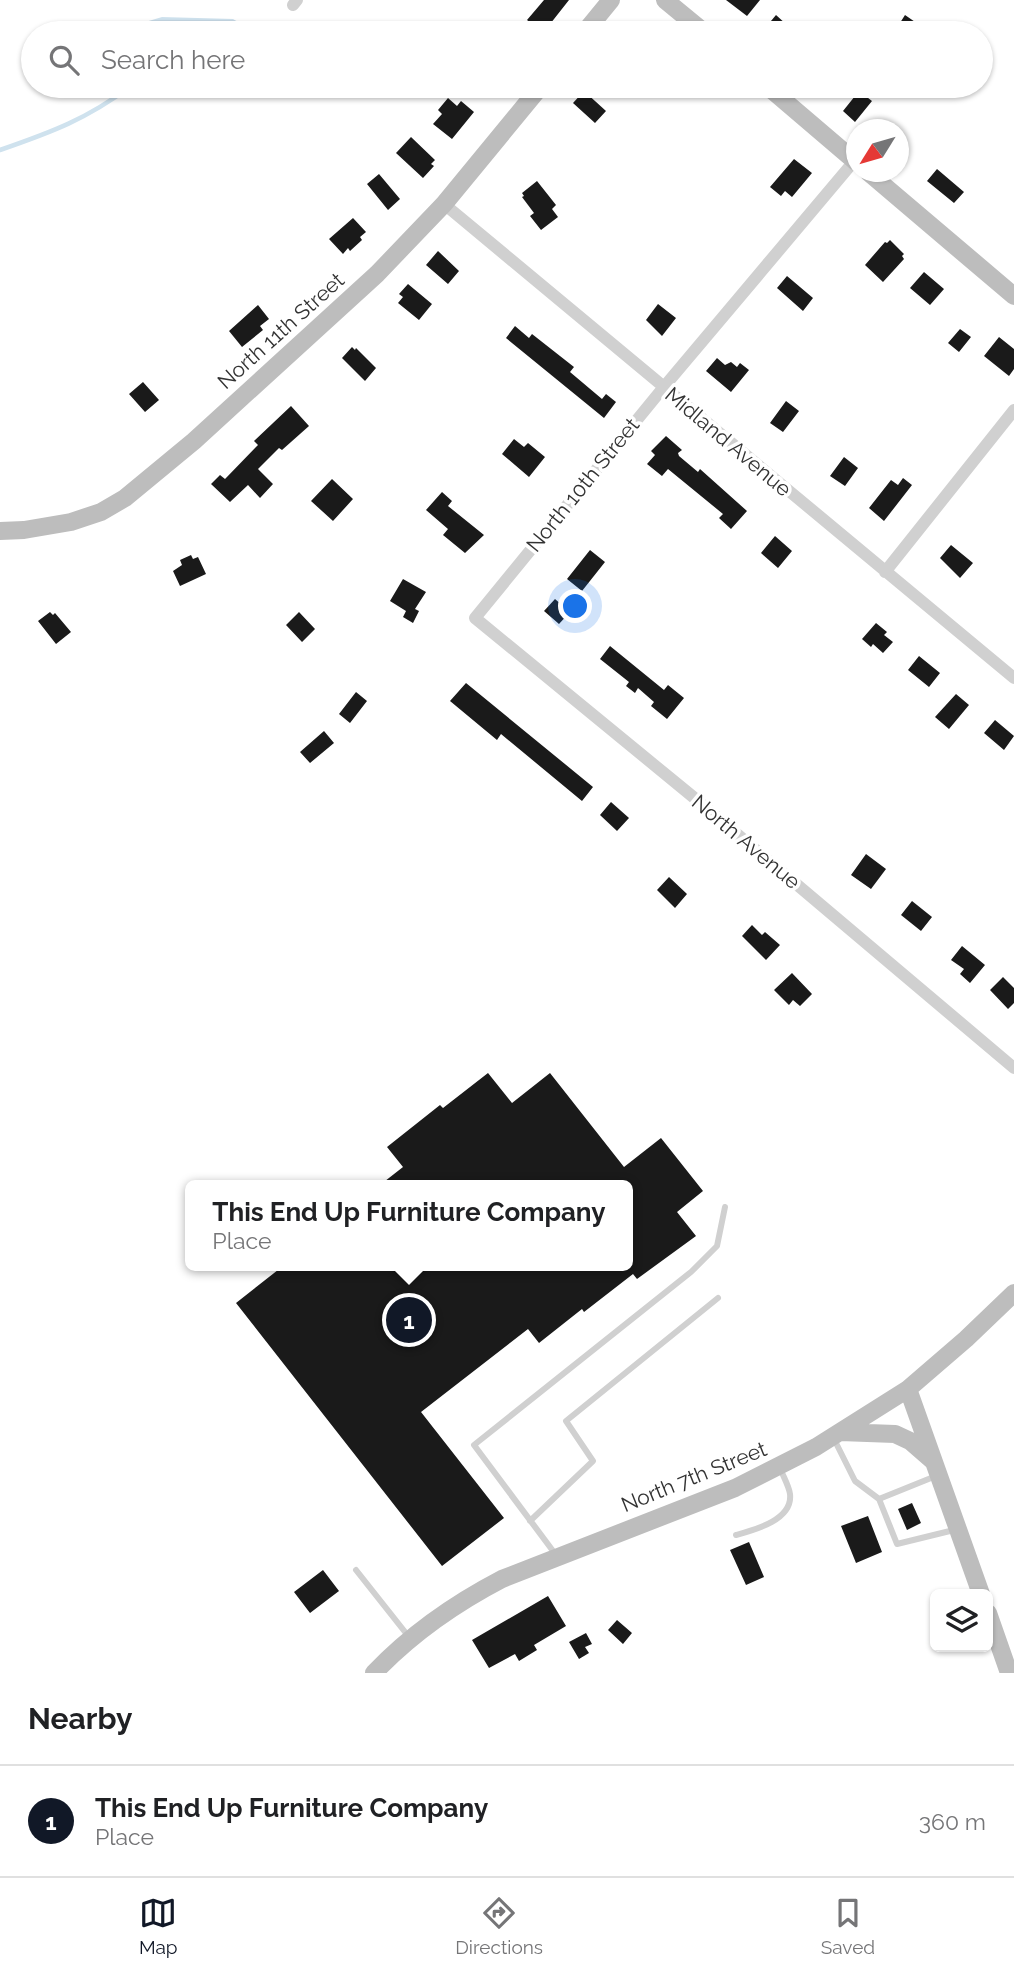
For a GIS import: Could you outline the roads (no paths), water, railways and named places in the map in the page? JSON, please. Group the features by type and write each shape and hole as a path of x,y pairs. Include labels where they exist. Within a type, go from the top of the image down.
{"street":[{"path":"594,21 611,0"},
{"path":"665,0 690,21"},
{"name":"North 11th Street","path":"0,531 71,522 101,512 125,498 194,441 367,283 444,204 531,98"},
{"path":"781,98 846,152"},
{"name":"North 10th Street","path":"475,618 663,388 846,180"},
{"path":"881,182 1014,296"},
{"name":"Midland Avenue","path":"444,204 1014,678"},
{"path":"885,572 1014,410"},
{"name":"North Avenue","path":"475,618 703,805 1014,1068"},
{"name":"North 7th Street","path":"374,1673 426,1625 466,1598 502,1579 734,1488 837,1435 908,1389 1014,1293"},
{"path":"908,1389 979,1589"},
{"path":"837,1435 895,1434 910,1441 937,1469"},
{"path":"993,1628 1009,1673"}],"lane":[{"path":"557,1556 474,1446 691,1272 718,1246 725,1208"},
{"path":"530,1521 593,1461 566,1421 718,1298"},
{"path":"837,1435 855,1482 879,1499 897,1544 958,1529"},
{"path":"736,1535 769,1525 789,1503 791,1495 780,1466"},
{"path":"879,1499 937,1469"},
{"path":"356,1570 410,1639"}],"water":[{"path":"162,17 236,21 149,21"}],"waterway":[{"path":"0,150 68,124 113,98"}],"place":[{"name":"This End Up Furniture Company","path":"409,1320"}]}
